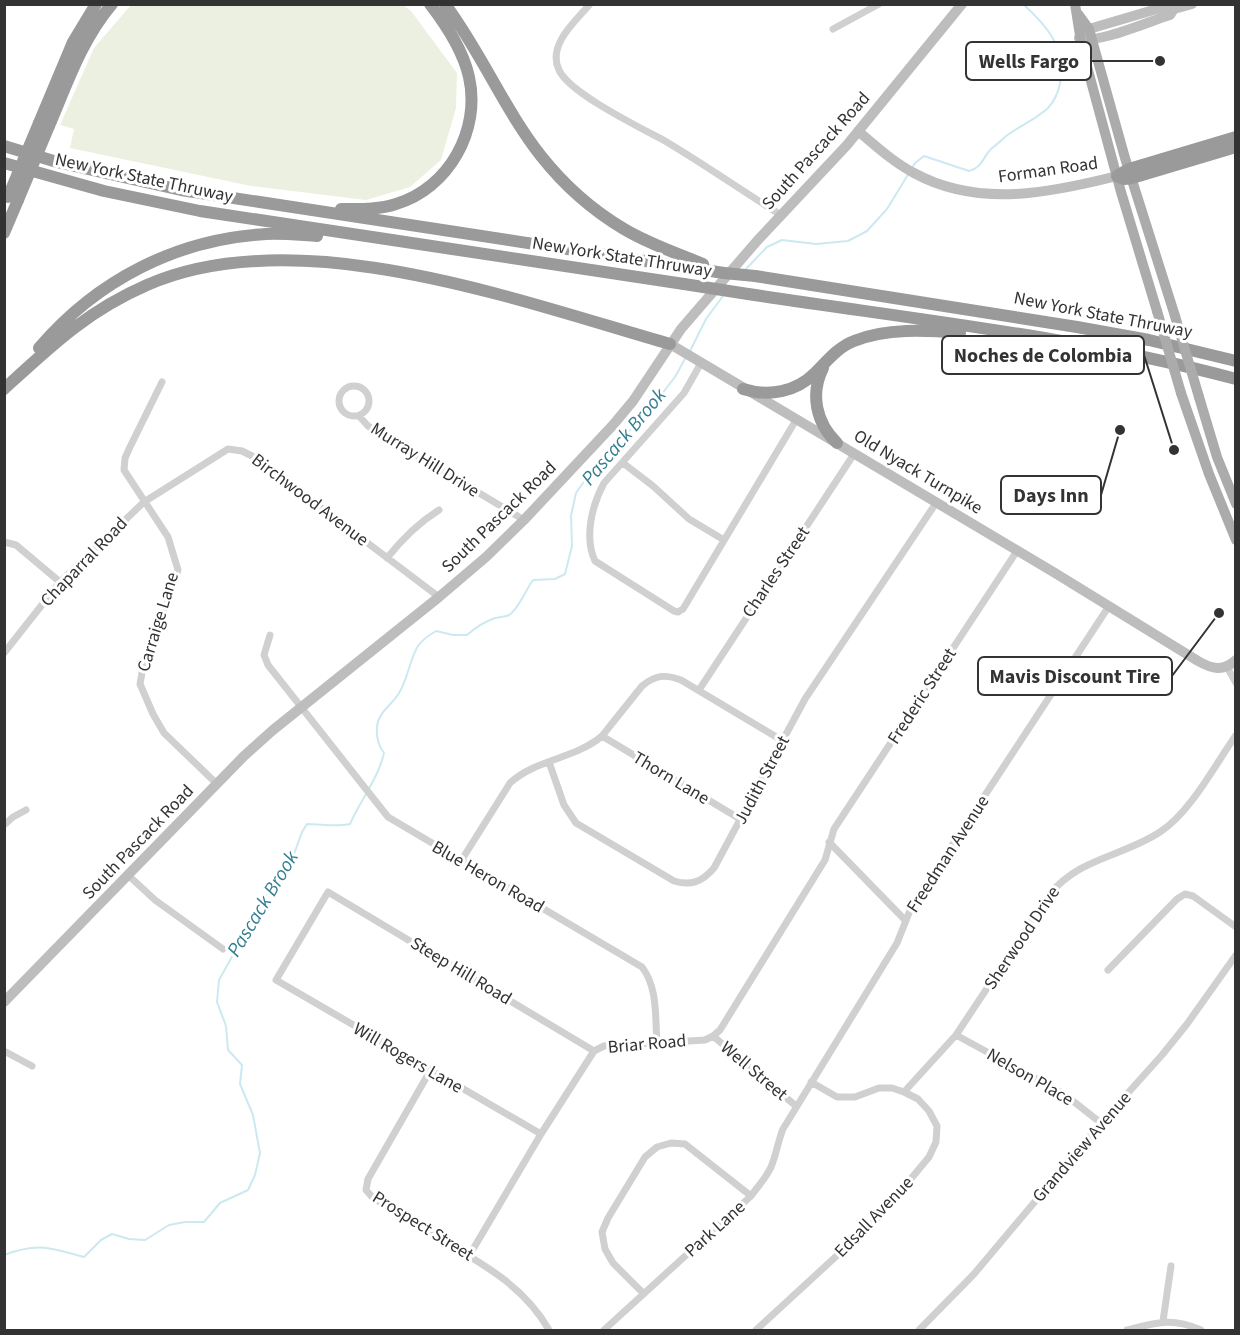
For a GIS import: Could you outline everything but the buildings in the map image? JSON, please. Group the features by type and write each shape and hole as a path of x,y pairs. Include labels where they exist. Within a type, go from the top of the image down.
{"highway":[{"path":"44,124 73,42 96,4"},
{"path":"4,233 10,201 44,124 95,26 112,4"},
{"path":"309,210 374,208 404,201 432,184 447,169 458,153 470,116 469,76 452,36 430,4"},
{"path":"446,4 530,141 561,179 593,208 623,229 688,263"},
{"path":"1117,176 1124,179 1131,174 1236,137"},
{"name":"New York State Thruway","path":"4,146 57,162 133,180 309,210 688,263 724,273 877,294 1125,335 1236,361"},
{"path":"1131,174 1236,147"},
{"name":"New York State Thruway","path":"4,164 152,202 1072,343 1236,379"},
{"path":"4,389 51,334 87,301 128,274 169,254 204,243 256,235 378,238"},
{"path":"4,389 75,325 120,298 176,274 218,265 241,263 336,264 417,275 670,344"},
{"path":"743,389 766,393 792,388 809,378 836,352 864,338 916,331 1072,343"},
{"path":"1125,335 1236,353"},
{"path":"836,352 821,373 816,397 821,422 837,443"}],"main road":[{"path":"1077,9 1089,29 1217,457 1236,504"},
{"path":"1077,9 1079,38 1181,393 1209,474 1236,540"}],"street":[{"path":"590,4 560,40 556,51 558,70 569,83 781,215"},
{"path":"833,29 879,4"},
{"name":"South Pascack Road","path":"4,1002 251,749 439,597 486,557 524,520 613,426 633,401 670,344 704,301 858,131 962,4"},
{"path":"1079,38 1089,29 1167,6 1190,5"},
{"path":"1079,38 1092,40 1170,15 1172,7"},
{"name":"Forman Road","path":"858,131 917,175 959,190 1002,195 1058,189 1117,176"},
{"name":"Old Nyack Turnpike","path":"670,344 1205,665 1217,669 1231,664 1236,683"},
{"path":"697,361 684,393 604,483 596,497 592,512 592,552 598,564 674,611 678,612 683,609 796,420"},
{"name":"Carraige Lane","path":"162,382 125,458 124,470 168,537 178,570 170,597 145,656 140,684 164,732 217,784"},
{"name":"Murray Hill Drive","path":"359,416 368,408 368,396 360,387 348,387 340,395 339,406 347,415 359,416 368,426 524,520"},
{"name":"Birchwood Avenue","path":"144,502 228,449 242,451 254,457 439,597"},
{"name":"Charles Street","path":"699,690 854,454"},
{"path":"623,464 653,486 689,519 724,540"},
{"name":"Chaparral Road","path":"4,653 60,582 144,502"},
{"name":"Judith Street","path":"549,762 564,804 582,828 674,882 686,884 706,877 714,868 805,699 936,502"},
{"path":"387,558 408,532 439,510"},
{"path":"4,542 16,545 60,582"},
{"name":"Frederic Street","path":"829,842 834,829 1017,551"},
{"name":"Freedman Avenue","path":"796,1106 897,943 911,908 1109,606"},
{"name":"Blue Heron Road","path":"270,635 264,655 268,665 388,817 642,968 649,977 653,989 657,1042"},
{"path":"461,861 510,783 519,775 584,749 602,736 650,679 670,676 699,690 783,741"},
{"name":"Sherwood Drive","path":"904,1092 957,1035 1059,882 1086,864 1141,842 1159,833 1175,821 1236,735"},
{"name":"Thorn Lane","path":"602,736 740,819"},
{"path":"4,825 26,810"},
{"path":"829,842 905,920"},
{"path":"713,1036 720,1030 825,860 829,842"},
{"path":"128,874 154,900 223,950"},
{"name":"Steep Hill Road","path":"276,980 328,892 594,1051"},
{"path":"1108,970 1177,899 1185,894 1193,896 1236,927"},
{"name":"Grandview Avenue","path":"919,1330 974,1274 1187,1024 1236,955"},
{"name":"Will Rogers Lane","path":"276,980 541,1134"},
{"name":"Nelson Place","path":"957,1035 1064,1094 1101,1123"},
{"name":"Briar Road","path":"469,1256 541,1134 594,1051 604,1046 705,1040 713,1036"},
{"name":"Well Street","path":"713,1036 796,1106"},
{"path":"4,1051 32,1066"},
{"name":"Prospect Street","path":"430,1071 368,1179 366,1190 373,1198 492,1269 530,1303 549,1330"},
{"path":"811,1082 837,1097 855,1097 879,1088 892,1088 904,1092"},
{"name":"Edsall Avenue","path":"756,1330 880,1216 930,1157 936,1142 937,1126 929,1111 918,1100 904,1092"},
{"name":"Park Lane","path":"604,1330 751,1196 772,1164 783,1129 796,1106"},
{"path":"643,1293 613,1263 605,1249 602,1232 645,1157 657,1147 671,1143 686,1144 751,1196"},
{"path":"1163,1321 1172,1266"},
{"path":"1127,1330 1163,1321 1201,1330"}],"green space":[{"path":"131,5 403,5 411,11 457,73 456,108 441,160 410,187 366,200 251,186 70,148 74,129 60,125 94,48"}],"waterway":[{"name":"Pascack Brook","path":"912,168 924,156 969,171 973,170 1005,137 1043,112 1053,102 1061,79 1057,46 1046,28 1023,4"},
{"name":"Pascack Brook","path":"744,271 767,247 782,240 816,244 848,241 867,231 887,209 909,173"},
{"name":"Pascack Brook","path":"689,353 706,319 723,296"},
{"name":"Pascack Brook","path":"4,1255 26,1249 44,1248 84,1257 101,1240 112,1234 129,1239 145,1240 169,1225 204,1222 220,1203 248,1190 255,1175 260,1153 253,1115 240,1084 242,1065 228,1050 226,1026 217,1002 219,980 267,894 289,868 307,824 350,824 378,772 384,753 377,738 378,722 402,687 418,646 436,631 467,635 487,621 509,615 519,604 533,580 555,579 565,574 572,546 571,516 576,493 590,473 651,408 675,377 686,357"}],"place":[{"name":"Wells Fargo","path":"1160,61"},
{"name":"Days Inn","path":"1120,430"},
{"name":"Noches de Colombia","path":"1174,450"},
{"name":"Mavis Discount Tire","path":"1219,613"}]}
